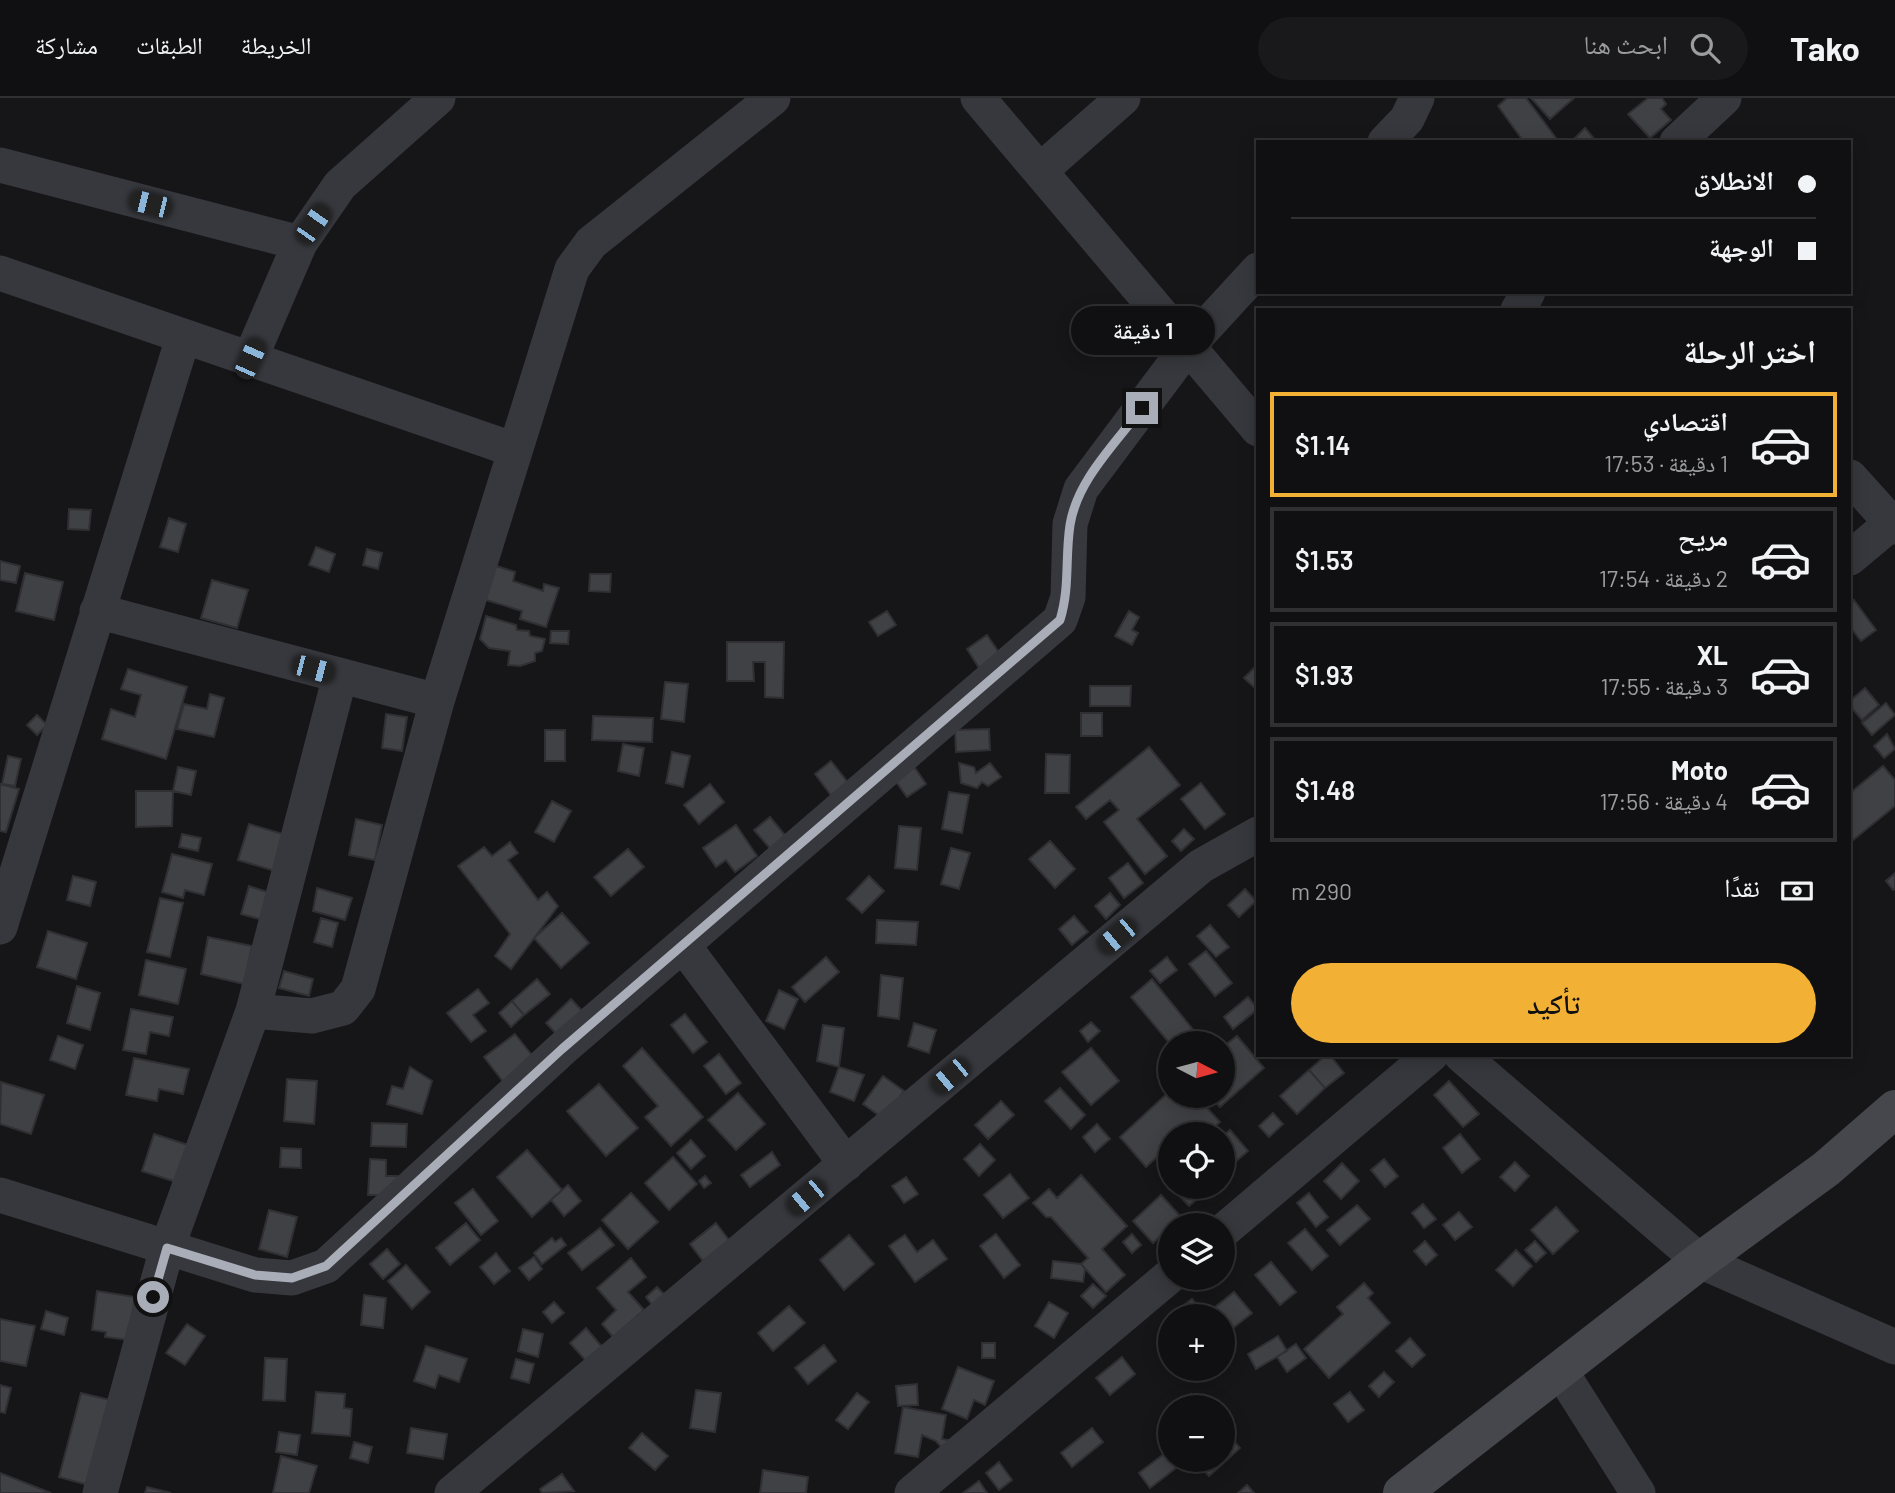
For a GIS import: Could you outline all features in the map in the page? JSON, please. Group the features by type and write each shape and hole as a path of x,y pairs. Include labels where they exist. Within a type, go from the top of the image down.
{"street":[{"path":"253,1011 312,1016 343,1008 358,989 437,701 572,270 591,243 773,98"},
{"path":"978,98 1256,427"},
{"path":"1041,170 1124,98"},
{"path":"1387,140 1407,118 1417,98"},
{"path":"1679,140 1724,98"},
{"path":"250,359 300,243 340,186 432,100"},
{"path":"0,165 300,243"},
{"path":"0,1195 255,1275 292,1278 326,1266 562,1049 1060,620 1068,597 1070,524 1081,489 1188,346 1256,272"},
{"path":"0,273 183,338 516,450"},
{"path":"0,927 6,890 183,338"},
{"path":"1851,478 1894,523 1851,557"},
{"path":"97,611 437,701"},
{"path":"100,1493 167,1248 253,1011 340,676"},
{"path":"452,1493 1201,866 1256,835"},
{"path":"683,945 846,1164"},
{"path":"1235,1221 1430,1057"},
{"path":"1463,1057 1699,1261 1895,1346"},
{"path":"1402,1493 1699,1261 1826,1169 1895,1109"},
{"path":"912,1493 1158,1286"},
{"path":"1560,1370 1638,1493"}],"building":[{"path":"1507,98 1526,98 1558,140 1523,140 1498,106"},
{"path":"1531,98 1574,98 1550,119"},
{"path":"1648,98 1662,98 1666,104 1661,109 1671,120 1650,138 1628,114"},
{"path":"1585,128 1595,140 1573,140"},
{"path":"69,509 91,510 89,530 68,529"},
{"path":"169,518 186,524 178,552 160,547"},
{"path":"316,547 335,554 329,572 309,565"},
{"path":"367,549 382,553 378,569 363,565"},
{"path":"0,561 20,566 16,583 0,580"},
{"path":"484,562 515,572 513,581 543,591 544,584 559,588 546,627 520,619 522,611 473,596"},
{"path":"25,573 63,582 54,620 16,611"},
{"path":"590,574 611,574 610,592 589,591"},
{"path":"212,580 248,590 237,628 201,618"},
{"path":"1854,600 1876,630 1861,641 1851,628 1851,602"},
{"path":"887,611 896,625 878,636 869,622"},
{"path":"1129,611 1139,617 1132,630 1138,633 1132,645 1115,636"},
{"path":"486,616 516,625 517,630 529,631 530,636 545,639 542,651 535,653 535,661 520,666 508,665 510,651 489,648 480,639"},
{"path":"551,631 569,631 568,644 550,643"},
{"path":"987,635 1000,654 979,668 967,649"},
{"path":"727,642 784,642 783,698 765,697 765,662 753,662 754,681 727,681"},
{"path":"1256,666 1256,689 1244,678"},
{"path":"128,669 187,687 166,759 102,739 111,709 135,717 141,695 121,689"},
{"path":"665,682 688,684 684,722 661,719"},
{"path":"1090,686 1131,686 1130,706 1090,706"},
{"path":"1865,688 1879,705 1862,720 1851,707 1851,700"},
{"path":"210,694 224,698 214,737 177,729 184,704 207,709"},
{"path":"1886,703 1895,715 1872,735 1862,723"},
{"path":"1081,713 1102,713 1102,736 1081,736"},
{"path":"386,714 407,717 402,751 382,748"},
{"path":"37,715 47,725 37,735 27,725"},
{"path":"593,716 653,718 652,742 592,740"},
{"path":"989,729 990,750 956,752 955,730"},
{"path":"545,730 565,730 565,761 545,761"},
{"path":"1887,734 1895,749 1884,758 1874,746"},
{"path":"623,744 644,748 639,776 618,771"},
{"path":"1149,747 1180,785 1137,819 1167,856 1145,874 1104,822 1119,810 1110,800 1086,819 1076,807"},
{"path":"672,752 690,756 683,787 666,783"},
{"path":"1046,754 1070,755 1069,793 1045,793"},
{"path":"8,756 21,759 15,786 2,784"},
{"path":"831,761 850,785 833,798 815,774"},
{"path":"959,763 974,767 976,773 990,763 1001,777 988,786 982,782 977,788 961,783"},
{"path":"913,765 926,784 907,797 894,779"},
{"path":"1883,766 1895,780 1895,806 1852,841 1851,817 1851,792"},
{"path":"178,767 196,771 191,795 173,791"},
{"path":"1201,783 1225,814 1205,829 1181,799"},
{"path":"0,784 19,789 6,832 0,831"},
{"path":"710,784 724,802 699,824 684,805"},
{"path":"136,791 173,791 172,826 136,827"},
{"path":"949,792 969,795 962,833 942,829"},
{"path":"552,801 571,811 554,842 535,832"},
{"path":"770,817 789,840 774,853 754,830"},
{"path":"356,819 382,825 375,860 349,855"},
{"path":"249,824 286,835 275,871 238,860"},
{"path":"736,825 757,856 735,872 726,860 716,867 703,848"},
{"path":"899,826 921,828 917,870 895,868"},
{"path":"1184,829 1194,839 1181,851 1172,841"},
{"path":"182,834 201,838 198,851 179,847"},
{"path":"1050,841 1075,869 1055,888 1029,859"},
{"path":"510,842 518,853 508,860 538,900 547,892 558,906 511,969 495,956 510,934 458,866 484,847 492,856"},
{"path":"951,848 970,853 959,889 941,884"},
{"path":"628,849 644,867 611,896 594,877"},
{"path":"172,854 212,864 204,895 185,890 183,898 162,892"},
{"path":"1128,863 1143,883 1124,898 1109,878"},
{"path":"1895,873 1895,889 1893,890 1886,881"},
{"path":"73,876 96,882 90,906 67,900"},
{"path":"869,876 884,891 862,913 847,899"},
{"path":"249,886 270,893 263,920 241,914"},
{"path":"317,888 352,898 345,920 313,911"},
{"path":"1245,889 1256,901 1239,917 1228,905"},
{"path":"1110,893 1120,905 1106,919 1095,906"},
{"path":"160,898 183,903 170,957 147,952"},
{"path":"562,913 589,943 561,968 534,938"},
{"path":"1074,916 1088,932 1072,945 1059,929"},
{"path":"321,918 338,923 332,947 314,942"},
{"path":"877,920 918,922 916,945 876,943"},
{"path":"1210,925 1229,947 1216,957 1197,936"},
{"path":"48,931 87,943 76,979 37,967"},
{"path":"208,937 252,946 244,984 201,974"},
{"path":"1206,951 1232,983 1215,996 1189,964"},
{"path":"826,957 839,972 805,1002 792,987"},
{"path":"1167,957 1177,970 1160,983 1150,971"},
{"path":"146,960 186,969 178,1004 139,995"},
{"path":"284,971 313,979 309,996 279,988"},
{"path":"881,975 903,978 899,1019 878,1016"},
{"path":"537,979 550,994 524,1015 512,1001"},
{"path":"1152,979 1194,1031 1159,1031 1131,997"},
{"path":"77,986 100,993 90,1030 67,1023"},
{"path":"478,989 489,1003 473,1015 486,1031 471,1042 447,1013"},
{"path":"779,990 798,999 784,1029 766,1021"},
{"path":"1248,997 1256,1007 1256,1011 1233,1029 1224,1017"},
{"path":"571,999 587,1016 562,1040 546,1023"},
{"path":"512,1001 524,1015 511,1027 499,1013"},
{"path":"131,1009 173,1017 169,1036 150,1032 146,1054 123,1050"},
{"path":"685,1014 707,1042 693,1053 671,1025"},
{"path":"1091,1022 1100,1031 1088,1042 1080,1031"},
{"path":"914,1023 936,1030 929,1053 908,1046"},
{"path":"823,1025 844,1028 839,1067 817,1061"},
{"path":"515,1034 539,1064 508,1088 484,1057"},
{"path":"58,1036 83,1045 75,1069 50,1060"},
{"path":"1236,1037 1264,1068 1236,1093"},
{"path":"642,1048 703,1117 671,1146 645,1117 658,1106 623,1066"},
{"path":"1091,1048 1119,1081 1091,1105 1062,1072"},
{"path":"719,1054 741,1083 726,1094 704,1066"},
{"path":"1324,1057 1332,1057 1344,1073 1325,1088 1309,1070"},
{"path":"134,1058 189,1069 183,1094 159,1089 157,1101 126,1095"},
{"path":"410,1067 432,1081 422,1114 387,1104 392,1086 403,1089"},
{"path":"839,1067 864,1075 854,1101 830,1092"},
{"path":"1309,1070 1325,1088 1297,1114 1280,1096"},
{"path":"883,1076 904,1091 884,1119 863,1104"},
{"path":"287,1079 317,1081 314,1124 284,1121"},
{"path":"1449,1081 1479,1114 1463,1127 1434,1095"},
{"path":"1,1082 44,1095 31,1134 0,1124"},
{"path":"599,1084 638,1128 606,1156 567,1111"},
{"path":"1060,1088 1085,1115 1071,1129 1045,1101"},
{"path":"738,1093 765,1124 736,1150 708,1120"},
{"path":"1001,1101 1014,1115 988,1139 975,1125"},
{"path":"1158,1102 1158,1108 1207,1108 1220,1122 1158,1122 1158,1156 1146,1167 1120,1137"},
{"path":"1273,1113 1283,1124 1269,1137 1259,1126"},
{"path":"372,1123 407,1124 406,1147 371,1146"},
{"path":"1097,1124 1110,1139 1095,1152 1083,1137"},
{"path":"154,1134 191,1146 179,1183 142,1171"},
{"path":"1460,1134 1480,1159 1462,1173 1443,1148"},
{"path":"1235,1136 1248,1151 1235,1162"},
{"path":"691,1140 705,1156 691,1169 677,1153"},
{"path":"980,1144 995,1160 979,1176 964,1159"},
{"path":"281,1148 301,1149 301,1168 280,1167"},
{"path":"527,1150 562,1190 532,1217 497,1177"},
{"path":"772,1152 780,1165 750,1187 741,1175"},
{"path":"673,1157 697,1184 669,1210 645,1183"},
{"path":"370,1159 386,1160 386,1176 397,1176 396,1195 368,1195"},
{"path":"1384,1159 1398,1176 1385,1187 1371,1170"},
{"path":"1515,1162 1529,1176 1515,1191 1500,1177"},
{"path":"1342,1163 1359,1181 1341,1199 1324,1181"},
{"path":"1010,1174 1029,1198 1003,1218 984,1195"},
{"path":"1081,1175 1127,1226 1102,1249 1125,1275 1106,1292 1081,1264 1088,1258 1051,1217 1046,1217 1033,1203 1049,1189 1057,1198"},
{"path":"705,1176 711,1183 704,1188 699,1181"},
{"path":"906,1177 918,1194 904,1203 892,1186"},
{"path":"568,1185 581,1201 564,1216 551,1200"},
{"path":"473,1189 498,1221 481,1235 455,1203"},
{"path":"631,1193 658,1222 628,1249 602,1220"},
{"path":"1309,1193 1328,1217 1316,1227 1297,1203"},
{"path":"1158,1198 1165,1199 1177,1213 1158,1213 1158,1238 1153,1243 1133,1221"},
{"path":"1182,1199 1197,1199 1189,1206"},
{"path":"1423,1204 1436,1219 1424,1228 1412,1213"},
{"path":"1357,1205 1370,1219 1340,1245 1327,1230"},
{"path":"1556,1207 1578,1231 1553,1254 1531,1230"},
{"path":"269,1210 297,1217 287,1257 259,1249"},
{"path":"1459,1212 1472,1227 1455,1240 1443,1225"},
{"path":"466,1223 480,1240 450,1265 436,1248"},
{"path":"716,1223 729,1240 703,1261 690,1244"},
{"path":"600,1228 614,1245 582,1270 568,1253"},
{"path":"1305,1229 1328,1256 1312,1270 1288,1243"},
{"path":"996,1234 1020,1265 1004,1278 980,1246"},
{"path":"1132,1234 1141,1245 1132,1253 1123,1242"},
{"path":"849,1235 874,1264 844,1290 820,1260"},
{"path":"905,1235 917,1252 933,1240 947,1259 915,1282 889,1246"},
{"path":"552,1238 555,1242 561,1238 566,1245 542,1264 534,1253"},
{"path":"1425,1241 1437,1255 1426,1265 1414,1251"},
{"path":"1535,1241 1546,1253 1536,1262 1525,1250"},
{"path":"387,1249 400,1264 383,1279 370,1264"},
{"path":"1516,1250 1532,1266 1513,1286 1496,1270"},
{"path":"496,1253 510,1271 494,1284 480,1267"},
{"path":"534,1257 542,1269 529,1280 519,1268"},
{"path":"631,1258 646,1277 628,1292 644,1310 613,1337 602,1324 616,1310 597,1288"},
{"path":"1053,1261 1081,1264 1085,1269 1083,1282 1051,1278"},
{"path":"1271,1262 1296,1292 1280,1305 1255,1275"},
{"path":"406,1265 430,1292 412,1309 388,1281"},
{"path":"1364,1283 1373,1293 1368,1298 1390,1323 1329,1378 1304,1349 1343,1314 1337,1307"},
{"path":"1093,1284 1106,1296 1093,1308 1081,1296"},
{"path":"657,1287 665,1295 653,1306 646,1297"},
{"path":"97,1291 135,1297 129,1340 105,1337 106,1332 92,1330"},
{"path":"1234,1292 1252,1313 1235,1326 1235,1304 1219,1304"},
{"path":"364,1295 386,1298 383,1328 361,1325"},
{"path":"554,1302 564,1313 552,1323 543,1312"},
{"path":"1049,1302 1068,1313 1054,1338 1035,1326"},
{"path":"789,1306 805,1323 773,1351 758,1333"},
{"path":"46,1311 68,1318 64,1335 41,1329"},
{"path":"0,1319 35,1326 26,1366 0,1361"},
{"path":"187,1324 205,1336 185,1365 166,1353"},
{"path":"586,1328 603,1348 587,1362 570,1343"},
{"path":"523,1329 543,1334 538,1357 518,1351"},
{"path":"1278,1336 1287,1351 1256,1369 1248,1354"},
{"path":"1410,1338 1425,1355 1412,1367 1396,1351"},
{"path":"982,1343 995,1343 995,1358 982,1358"},
{"path":"1296,1344 1306,1358 1287,1372 1277,1357"},
{"path":"824,1345 836,1361 808,1384 795,1368"},
{"path":"426,1346 467,1359 459,1382 439,1375 435,1388 414,1381"},
{"path":"1122,1357 1135,1374 1110,1395 1096,1378"},
{"path":"265,1358 287,1359 285,1401 263,1400"},
{"path":"516,1359 534,1364 529,1383 511,1378"},
{"path":"958,1367 994,1381 985,1405 974,1400 967,1419 942,1409"},
{"path":"1384,1372 1394,1382 1379,1397 1369,1386"},
{"path":"917,1384 918,1405 898,1406 896,1386"},
{"path":"0,1385 11,1388 5,1413 0,1412"},
{"path":"696,1390 721,1393 715,1432 690,1428"},
{"path":"316,1392 345,1394 344,1408 352,1409 350,1436 312,1433"},
{"path":"1350,1392 1364,1410 1348,1422 1334,1404"},
{"path":"81,1393 110,1400 88,1485 59,1477"},
{"path":"857,1393 869,1402 848,1429 836,1420"},
{"path":"903,1407 946,1415 942,1439 948,1440 946,1453 936,1441 922,1435 918,1457 895,1453"},
{"path":"411,1428 447,1434 443,1459 407,1453"},
{"path":"1092,1428 1103,1442 1072,1467 1061,1453"},
{"path":"279,1432 300,1435 297,1455 276,1452"},
{"path":"642,1433 668,1456 655,1470 629,1448"},
{"path":"354,1442 372,1447 368,1463 350,1458"},
{"path":"281,1456 317,1466 309,1493 273,1493"},
{"path":"1158,1458 1158,1472 1171,1472 1150,1488 1139,1473"},
{"path":"999,1462 1012,1480 999,1490 986,1473"},
{"path":"763,1470 808,1477 806,1493 760,1493"},
{"path":"0,1473 51,1493 0,1493"},
{"path":"562,1474 574,1491 542,1493 540,1489"},
{"path":"979,1481 987,1493 963,1493"},
{"path":"1247,1485 1254,1493 1238,1493"},
{"path":"147,1487 171,1493 145,1493"}],"route":[{"path":"153,1297 167,1248 255,1275 292,1278 326,1266 562,1049 1060,620 1068,597 1070,524 1081,489 1142,408"}]}
